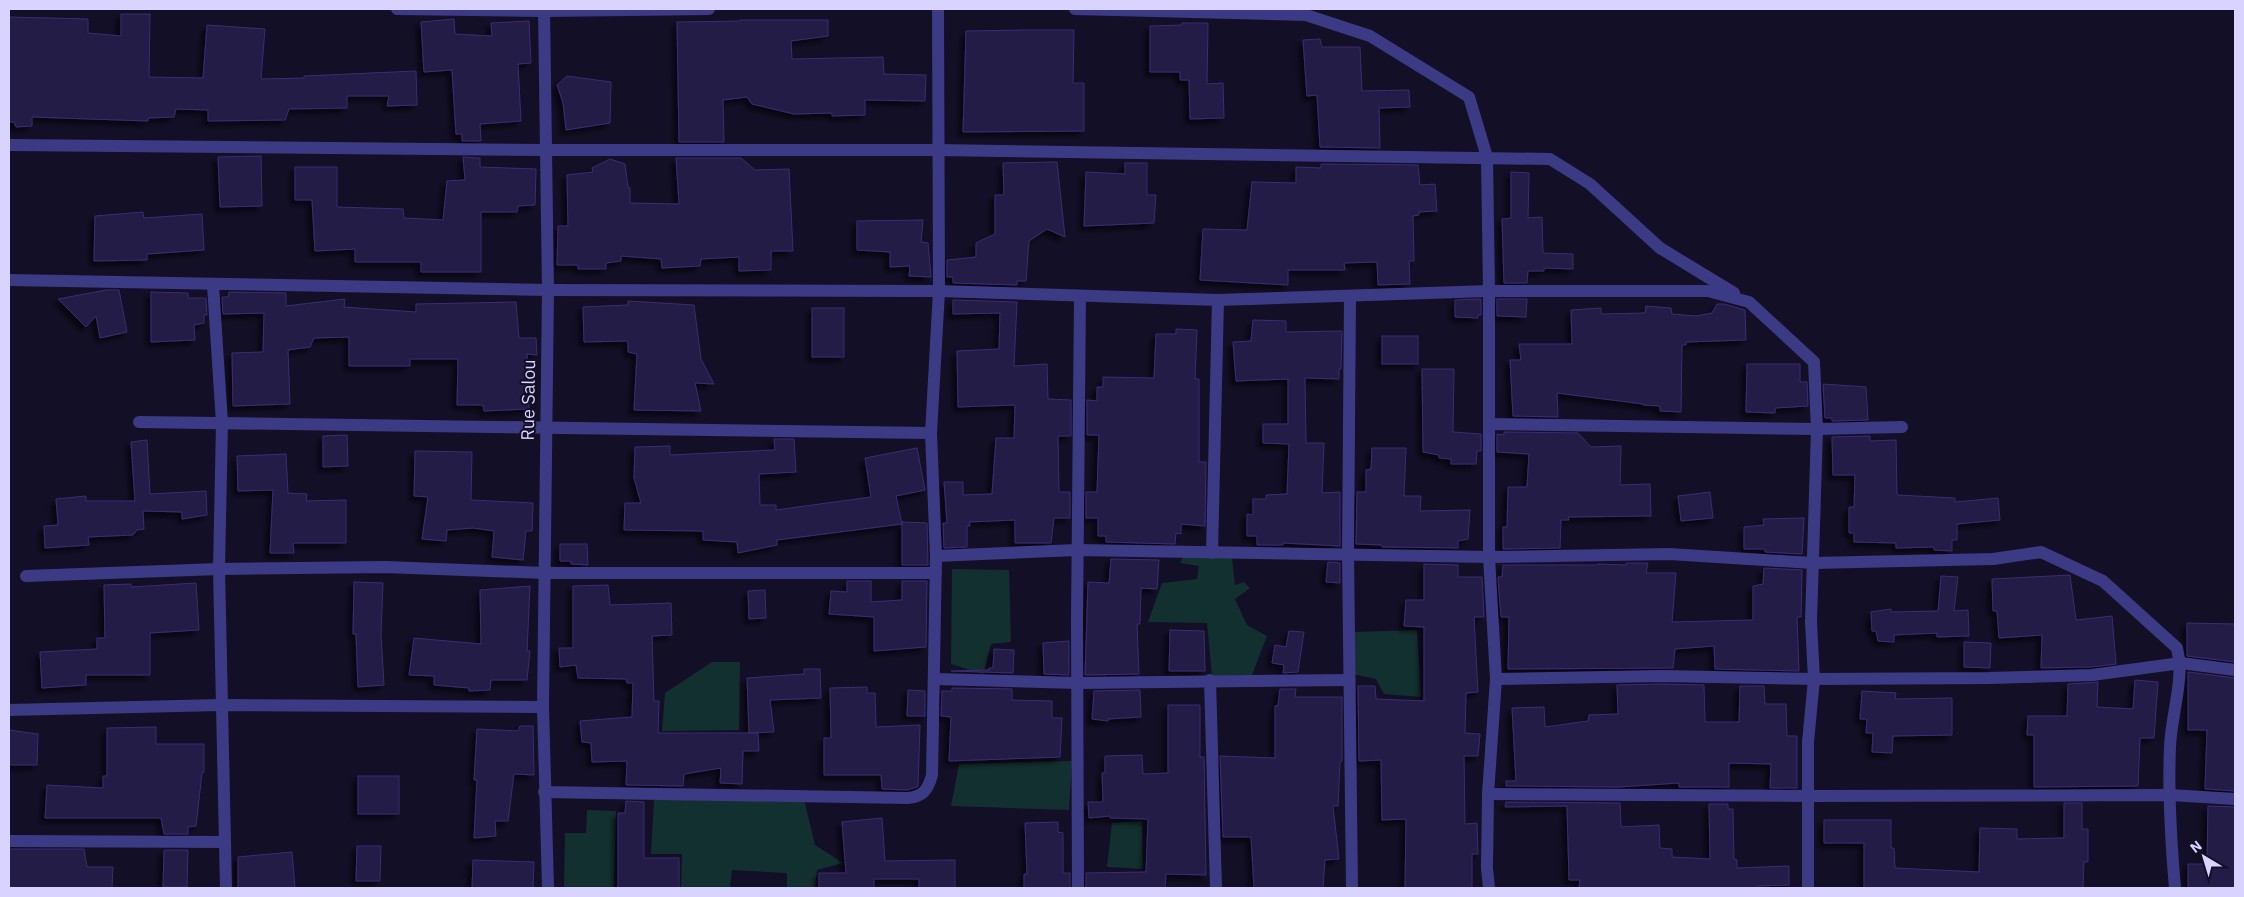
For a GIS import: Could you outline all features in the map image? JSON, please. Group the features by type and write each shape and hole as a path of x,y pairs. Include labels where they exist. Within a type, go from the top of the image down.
{"street":[{"path":"397,9 709,9"},
{"path":"544,792 916,798 925,794 932,775 935,679 936,556 931,433 938,291 938,9"},
{"path":"1076,9 1306,14 1370,36 1469,97 1487,157 1489,557 1496,679 1488,794 1487,868 1489,888"},
{"name":"Rue Salou","path":"544,10 548,290 543,707 548,888"},
{"path":"9,145 545,150 938,150 1550,159 1590,184 1660,248 1749,302 1814,362 1817,429 1811,622 1814,679 1808,742 1808,888"},
{"path":"9,280 548,290 938,291 1218,300 1489,291 1708,291 1749,302"},
{"path":"213,285 222,423 219,569 220,705 226,888"},
{"path":"1078,888 1077,550 1080,296"},
{"path":"1350,296 1348,554 1352,888"},
{"path":"1212,553 1218,300"},
{"path":"139,422 931,433"},
{"path":"1489,424 1817,429 1902,428"},
{"path":"936,556 1077,550 1489,557 1669,554 1813,563 1993,559 2041,552 2103,581 2177,648 2181,663 2170,745 2170,795 2175,888"},
{"path":"26,576 219,569 385,567 545,573 936,573"},
{"path":"1496,679 1670,676 1814,679 1989,678 2092,675 2181,663 2235,670"},
{"path":"935,679 1078,683 1210,680 1349,680"},
{"path":"1210,680 1216,888"},
{"path":"9,710 220,705 543,707"},
{"path":"1488,794 1808,796 2170,795 2235,799"},
{"path":"9,841 224,842"}],"green space":[{"path":"1184,555 1232,558 1235,585 1244,582 1250,588 1235,599 1247,625 1267,636 1252,675 1212,676 1207,623 1148,622 1162,583 1197,579 1199,566 1180,563"},
{"path":"952,569 1009,570 1011,642 991,644 983,674 951,664"},
{"path":"1417,630 1421,697 1384,694 1376,679 1353,674 1355,632"},
{"path":"712,662 740,662 739,730 662,731 665,693"},
{"path":"1072,761 1069,810 951,806 959,764"},
{"path":"804,799 815,845 843,863 817,870 815,888 787,888 787,873 732,870 730,888 681,888 682,854 651,854 654,800"},
{"path":"587,810 616,811 614,888 564,888 565,833 586,833"},
{"path":"1142,821 1143,869 1107,867 1112,823"}],"building":[{"path":"121,14 150,14 149,77 203,78 207,25 265,29 261,79 416,71 417,105 387,106 389,96 347,96 347,108 289,109 285,120 208,121 208,110 176,109 174,117 148,118 148,121 32,117 32,126 16,127 14,122 9,122 9,17 88,19 88,33 121,36"},
{"path":"454,19 455,34 492,36 491,23 529,21 531,63 518,64 521,121 480,124 481,141 462,141 462,134 456,134 452,70 424,72 421,22"},
{"path":"828,20 828,36 791,41 792,59 883,57 884,74 926,75 925,101 865,100 865,115 832,116 832,113 794,114 752,104 747,97 723,100 724,142 679,142 677,22"},
{"path":"1182,23 1208,23 1207,84 1223,83 1224,118 1190,119 1189,80 1180,80 1180,72 1150,72 1150,26 1182,25"},
{"path":"1074,30 1073,83 1084,83 1084,131 963,132 966,31"},
{"path":"1320,39 1322,47 1360,47 1362,91 1409,90 1410,107 1379,108 1380,148 1320,147 1317,95 1307,96 1303,40"},
{"path":"567,76 611,82 610,123 566,130 563,103 557,85"},
{"path":"261,156 262,206 220,207 218,157"},
{"path":"463,157 480,158 480,167 536,169 535,205 518,206 517,212 481,212 481,272 421,272 421,262 355,262 355,249 315,251 312,200 295,200 295,167 337,167 337,207 403,209 404,218 443,220 447,181 465,180"},
{"path":"676,158 741,158 755,170 789,169 793,251 771,251 771,270 739,271 739,257 701,259 700,266 662,268 661,259 621,256 621,261 606,263 606,269 578,269 578,265 557,265 558,226 568,226 567,175 593,172 592,168 610,159 625,164 628,187 630,188 630,203 679,204"},
{"path":"1057,162 1065,237 1047,229 1029,241 1026,281 1017,281 1017,285 953,283 953,277 947,277 947,260 976,257 976,243 995,234 995,195 1004,195 1003,163"},
{"path":"1125,163 1147,163 1147,195 1156,195 1154,223 1084,226 1086,172 1125,174"},
{"path":"1321,164 1418,165 1420,185 1435,184 1437,211 1419,212 1419,215 1413,216 1414,261 1409,261 1410,284 1378,285 1377,262 1344,263 1345,270 1288,270 1288,285 1200,280 1203,229 1247,230 1252,182 1296,183 1296,167 1321,168"},
{"path":"1511,172 1529,173 1528,218 1542,217 1543,253 1573,254 1573,269 1544,268 1544,271 1528,271 1527,283 1504,283 1502,219 1511,218"},
{"path":"143,212 144,218 202,214 204,250 147,254 147,260 94,261 95,216"},
{"path":"923,220 921,242 928,243 931,277 909,276 910,266 890,267 890,252 857,250 857,221"},
{"path":"106,290 119,290 127,332 100,338 96,316 86,327 58,299"},
{"path":"151,292 188,293 188,298 206,298 207,315 204,315 204,323 194,325 195,340 151,342"},
{"path":"229,292 286,293 286,306 345,299 344,307 416,312 416,304 516,302 519,338 536,338 537,355 527,354 529,409 484,411 483,405 457,405 458,359 410,359 410,366 349,366 349,337 314,338 310,347 288,350 290,404 233,406 232,353 263,352 264,313 223,314 222,297 228,297"},
{"path":"1481,299 1481,315 1478,315 1478,318 1455,317 1455,300"},
{"path":"1497,299 1527,299 1526,317 1497,316"},
{"path":"953,300 1017,302 1014,366 1047,364 1048,399 1071,400 1071,436 1058,436 1059,492 1070,492 1070,518 1054,518 1051,543 1015,543 1015,520 969,522 970,526 967,526 967,547 944,548 943,523 947,523 944,482 963,482 963,495 992,494 996,438 1014,438 1015,405 958,407 957,351 999,349 1000,313 953,314"},
{"path":"628,301 694,305 701,359 714,384 695,383 701,411 634,410 637,354 628,352 628,341 584,342 583,307 628,305"},
{"path":"1717,304 1745,310 1746,340 1686,342 1686,345 1682,345 1681,412 1660,411 1660,406 1557,393 1558,417 1513,416 1510,360 1521,360 1519,344 1572,344 1571,310 1601,308 1601,314 1645,313 1646,306 1671,308 1672,314 1696,316 1712,313"},
{"path":"812,308 844,308 844,357 812,357"},
{"path":"1253,320 1286,321 1286,332 1342,331 1339,379 1305,378 1306,443 1324,443 1322,493 1340,492 1340,546 1283,543 1283,545 1257,545 1257,536 1247,536 1247,514 1253,515 1253,499 1266,499 1266,495 1287,494 1289,444 1263,443 1263,424 1288,424 1288,379 1236,381 1233,342 1251,341"},
{"path":"1176,329 1197,330 1195,379 1199,379 1199,462 1206,462 1205,526 1181,524 1181,534 1176,533 1175,544 1106,542 1106,536 1098,536 1098,518 1086,518 1086,492 1097,492 1099,435 1087,435 1087,400 1097,401 1097,387 1103,387 1103,377 1154,378 1156,334 1176,334"},
{"path":"1382,336 1418,336 1418,364 1382,364"},
{"path":"1747,364 1800,364 1800,382 1807,382 1808,406 1775,408 1775,413 1746,412"},
{"path":"1422,369 1454,369 1453,432 1481,434 1481,451 1477,451 1476,464 1451,464 1451,459 1439,458 1439,455 1423,452"},
{"path":"1823,384 1866,387 1868,420 1832,421 1832,418 1825,418"},
{"path":"1504,432 1578,433 1591,447 1621,446 1620,485 1650,484 1651,516 1568,517 1569,520 1561,520 1560,548 1503,549 1503,527 1507,527 1508,487 1527,487 1529,454 1497,452 1497,434 1504,435"},
{"path":"347,435 348,466 323,467 323,436"},
{"path":"1870,436 1870,441 1896,440 1897,495 1955,498 1955,502 1998,498 2000,520 1957,524 1957,540 1952,540 1952,551 1934,550 1934,547 1896,548 1896,543 1854,542 1854,533 1849,533 1849,507 1854,507 1855,475 1833,475 1832,437"},
{"path":"774,439 794,439 796,472 759,474 760,505 776,505 776,510 871,497 865,458 917,448 925,490 896,496 902,524 777,540 777,545 738,553 737,542 703,540 703,531 624,530 625,503 641,503 634,478 635,447 670,446 670,455 775,450"},
{"path":"147,440 150,494 206,491 207,515 182,519 182,512 143,511 144,529 137,530 133,535 88,537 89,545 45,548 44,526 58,525 56,499 86,496 86,501 135,501 131,442"},
{"path":"1372,448 1406,448 1404,496 1421,496 1420,511 1470,510 1468,539 1458,541 1458,548 1382,547 1382,545 1356,544 1357,492 1366,492 1366,470 1371,469"},
{"path":"415,451 472,452 471,500 533,503 532,531 526,531 523,560 492,557 494,531 473,528 447,530 446,541 422,539 428,497 414,496"},
{"path":"286,454 288,493 307,494 306,501 346,500 346,543 293,543 294,553 270,553 273,490 238,491 237,456"},
{"path":"1710,492 1713,518 1681,521 1678,496"},
{"path":"1804,518 1802,554 1765,552 1765,549 1744,549 1744,527 1764,525 1763,519"},
{"path":"902,522 927,523 928,565 902,565"},
{"path":"560,544 587,544 588,565 571,564 571,561 560,561"},
{"path":"1111,559 1159,560 1157,589 1141,588 1140,624 1137,624 1139,674 1085,675 1088,582 1109,583"},
{"path":"1328,562 1340,563 1340,583 1326,582"},
{"path":"1626,563 1648,563 1646,573 1676,573 1672,622 1753,620 1753,586 1763,584 1764,568 1802,570 1801,617 1797,617 1799,671 1715,669 1714,646 1675,649 1673,668 1508,669 1509,617 1501,617 1498,577 1502,577 1503,565 1626,565"},
{"path":"1424,564 1458,565 1458,577 1482,577 1484,617 1474,617 1478,692 1466,693 1465,733 1480,734 1478,756 1464,756 1465,824 1477,823 1478,854 1472,854 1472,888 1405,888 1406,819 1382,820 1381,760 1359,761 1358,686 1375,686 1376,699 1424,701 1424,627 1404,626 1406,600 1424,600"},
{"path":"2070,575 2076,620 2112,616 2116,664 2091,667 2041,668 2042,635 1999,638 1997,611 1993,611 1992,579"},
{"path":"1941,576 1958,577 1954,611 1968,610 1969,636 1937,637 1937,633 1894,635 1894,642 1878,641 1876,631 1872,631 1871,612 1891,609 1891,612 1938,611"},
{"path":"847,581 871,581 871,602 902,600 902,581 927,581 926,647 874,651 874,617 829,614 831,591 847,592"},
{"path":"354,582 383,583 381,634 384,685 358,687 356,634 353,634"},
{"path":"196,583 199,630 150,633 150,675 86,675 86,685 42,688 40,652 97,649 97,638 105,638 104,585 131,584 131,587"},
{"path":"608,585 610,605 671,603 672,635 652,636 654,701 659,701 658,733 758,733 759,751 743,751 742,784 720,783 721,768 684,774 683,786 626,785 627,761 592,762 591,743 582,742 580,721 632,717 633,683 627,683 626,679 578,678 576,665 560,667 559,648 573,648 573,586"},
{"path":"530,586 527,651 530,651 527,680 491,680 490,690 469,691 469,688 434,685 434,676 409,675 414,638 481,644 480,590"},
{"path":"765,590 766,618 749,619 748,591"},
{"path":"2187,623 2235,624 2235,662 2187,656"},
{"path":"1170,630 1204,631 1205,671 1169,671"},
{"path":"1289,631 1304,632 1298,672 1283,673 1284,665 1272,663 1275,645 1286,647"},
{"path":"1069,641 1069,675 1044,674 1043,643"},
{"path":"1964,642 1991,643 1990,668 1964,667"},
{"path":"994,649 1014,650 1013,673 951,671 989,670 989,668 993,668"},
{"path":"804,669 820,669 821,698 770,700 774,732 749,733 747,678 804,674"},
{"path":"2188,672 2235,678 2235,791 2205,789 2207,730 2188,730"},
{"path":"2135,680 2158,682 2154,738 2140,738 2138,786 2034,787 2034,735 2027,735 2028,716 2067,716 2068,684 2098,682 2097,707 2133,709"},
{"path":"1617,685 1704,685 1705,722 1739,722 1740,686 1764,686 1765,704 1786,704 1787,736 1797,736 1797,788 1770,788 1771,764 1729,763 1729,787 1679,787 1679,783 1619,787 1506,786 1506,781 1516,781 1512,708 1544,707 1545,727 1588,721 1589,715 1618,714"},
{"path":"867,687 867,693 875,693 876,727 920,725 917,787 907,790 882,789 881,775 824,775 824,738 831,738 830,688"},
{"path":"952,688 1012,689 1012,700 1052,701 1052,718 1062,718 1060,757 949,761 951,717 941,716 942,691 952,691"},
{"path":"1280,689 1296,689 1295,697 1342,697 1342,761 1340,762 1338,806 1333,806 1339,859 1325,860 1323,888 1254,888 1251,837 1223,837 1220,756 1275,758 1275,706 1278,705"},
{"path":"908,690 925,691 925,716 907,716"},
{"path":"1140,690 1141,717 1108,719 1108,721 1092,719 1094,691"},
{"path":"1862,691 1896,693 1895,699 1952,698 1952,735 1893,736 1892,753 1872,752 1873,733 1866,733 1867,719 1860,719"},
{"path":"1168,705 1200,705 1200,757 1204,757 1206,875 1166,874 1165,888 1086,888 1086,873 1146,872 1148,819 1110,818 1110,816 1089,818 1088,802 1103,802 1102,773 1105,773 1105,756 1142,755 1143,774 1168,773"},
{"path":"520,726 533,726 534,775 514,774 508,821 495,821 496,836 474,838 477,780 474,780 477,729 518,731"},
{"path":"156,727 156,744 204,744 204,772 202,773 196,826 188,827 188,834 164,834 161,818 45,818 47,785 103,788 103,776 107,776 107,728"},
{"path":"9,730 38,734 37,765 9,765"},
{"path":"358,776 399,776 399,814 358,814"},
{"path":"626,801 644,802 644,858 679,858 679,888 618,888 618,813 625,813"},
{"path":"1506,802 1620,803 1621,827 1659,825 1660,848 1672,849 1672,857 1710,859 1709,804 1728,804 1728,809 1733,809 1734,859 1737,860 1737,868 1789,866 1789,885 1757,886 1757,888 1579,888 1580,880 1569,880 1567,806 1505,807"},
{"path":"2064,803 2082,803 2082,829 2088,829 2088,862 2084,862 2083,888 1864,888 1864,843 1824,843 1824,820 1891,820 1891,848 1894,848 1895,868 1979,872 1980,828 2017,829 2017,839 2064,838"},
{"path":"2208,806 2235,807 2235,888 2188,888 2188,864 2207,864"},
{"path":"882,818 885,861 955,860 955,888 919,888 919,879 874,879 874,888 819,888 819,873 846,873 842,822"},
{"path":"1058,822 1058,832 1063,833 1063,873 1070,873 1070,888 1024,888 1024,874 1027,874 1025,823"},
{"path":"357,846 381,846 380,881 356,881"},
{"path":"9,849 84,849 87,867 113,867 112,888 9,888"},
{"path":"164,850 188,850 187,887 163,887"},
{"path":"292,852 295,888 238,888 238,857"},
{"path":"473,860 534,862 533,888 472,888"}]}
